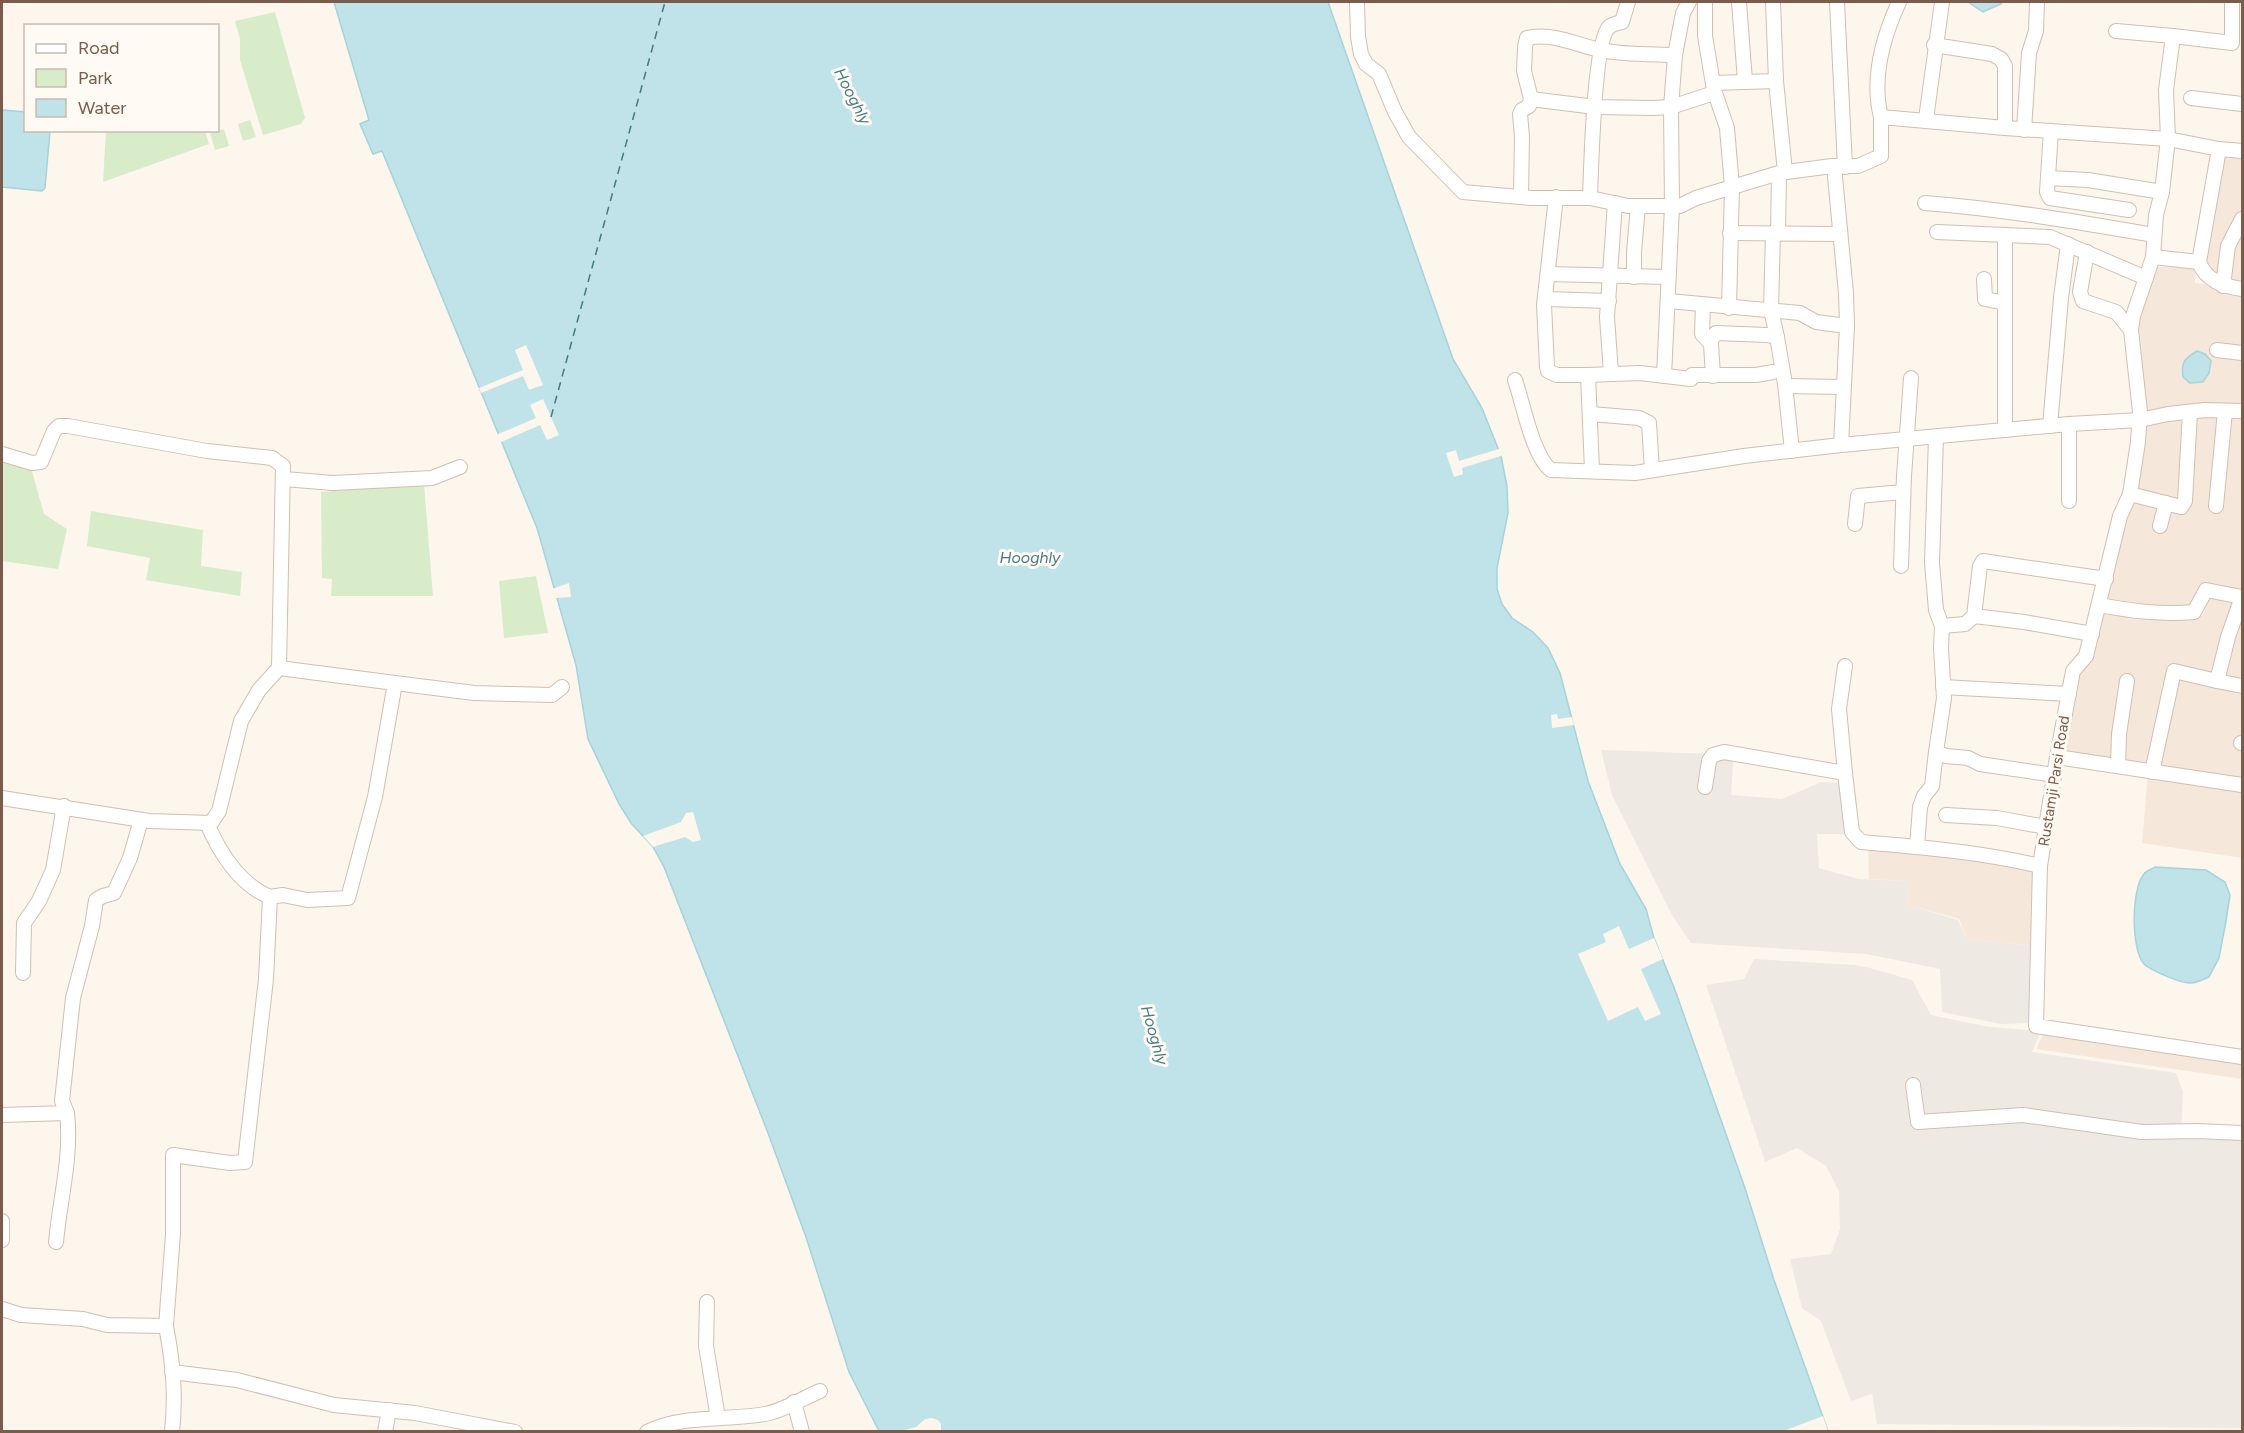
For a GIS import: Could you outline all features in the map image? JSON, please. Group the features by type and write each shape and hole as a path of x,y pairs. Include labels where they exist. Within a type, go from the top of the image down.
{"street":[{"path":"1357,2 1361,54 1366,64 1378,74 1409,137 1463,192 1521,197 1590,198 1638,206 1672,207 1782,173 1858,166 1881,156 1881,117 1876,99 1877,77 1890,22 1899,2"},
{"path":"1590,198 1595,107 1601,51 1605,33 1610,26 1622,22 1628,2"},
{"path":"1664,376 1672,207 1671,107 1675,55 1683,13 1689,2"},
{"path":"1705,2 1705,36 1713,87 1727,128 1732,187 1729,308"},
{"path":"1739,2 1745,81"},
{"path":"1773,2 1782,173 1771,310 1786,386 1792,451"},
{"path":"1837,2 1839,234 1846,293 1847,326 1840,445"},
{"path":"1926,119 1934,45 1942,2"},
{"path":"2024,130 2029,53 2036,31 2037,2"},
{"path":"2116,32 2232,43 2232,2"},
{"name":"Rustamji Parsi Road","path":"2173,36 2166,90 2168,139 2162,192 2156,215 2153,257 2133,316 2132,334 2140,420 2130,494 2120,516 2086,656 2073,671 2057,757 2040,866 2036,1026 2242,1057"},
{"path":"1521,197 1520,114 1531,99 1524,71 1527,38 1570,41 1601,51 1675,55"},
{"path":"1934,45 1992,54 2001,59 2005,66 2005,128"},
{"path":"1713,87 1745,81 1776,81"},
{"path":"1531,99 1595,107 1671,107 1711,94 1713,87"},
{"path":"2191,98 2242,104"},
{"path":"1881,117 1926,119 2024,130 2168,139 2219,149 2242,150"},
{"path":"2051,131 2047,192 2050,198 2129,210"},
{"path":"2219,149 2199,262 2203,273 2223,286 2242,289"},
{"path":"2048,178 2088,180 2162,192"},
{"path":"1556,197 1545,315 1548,371 1557,375 1640,373 1691,377 1773,372"},
{"path":"1611,374 1607,317 1615,203"},
{"path":"1925,203 1986,207 2154,235"},
{"path":"1634,277 1638,206"},
{"path":"2223,286 2228,246 2242,219"},
{"path":"1937,232 2050,237 2146,278"},
{"path":"1730,233 1839,234"},
{"path":"2005,235 2005,430"},
{"path":"2050,426 2068,244"},
{"path":"2087,252 2080,292 2083,302 2116,312 2132,334"},
{"path":"2153,257 2199,262"},
{"path":"1548,274 1668,277"},
{"path":"1984,279 1984,299 2005,303"},
{"path":"1546,299 1609,301"},
{"path":"1669,302 1804,314 1816,322 1847,326"},
{"path":"1703,305 1702,334 1710,341"},
{"path":"1713,376 1710,341 1716,333 1767,334 1777,337"},
{"path":"2217,350 2242,353"},
{"path":"1588,375 1592,470"},
{"path":"1901,566 1903,492 1911,378"},
{"path":"1515,380 1544,465 1551,470 1635,473 1744,456 1840,445 2069,424 2140,420 2190,412 2242,411"},
{"path":"1786,386 1842,387"},
{"path":"2216,506 2225,411"},
{"path":"2130,494 2181,507 2185,501 2190,412"},
{"path":"1591,414 1640,418 1649,423 1652,470"},
{"path":"2069,424 2069,501"},
{"path":"2,454 32,463 41,462 54,431 59,426 68,426 207,451 272,458 283,466 284,479 281,508 279,668 259,690 241,721 219,811 211,823 141,820 2,798"},
{"path":"1917,847 1920,807 1924,796 1932,786 1944,705 1942,626 1936,610 1932,563 1936,436"},
{"path":"284,479 333,483 432,478 460,467"},
{"path":"1855,524 1858,496 1903,492"},
{"path":"2160,526 2166,503"},
{"path":"1942,626 1965,624 1974,616 1980,566 1983,561 2106,579"},
{"path":"2099,605 2140,613 2169,614 2194,612 2206,590 2242,597 2228,637 2217,681"},
{"path":"1974,616 2091,634"},
{"path":"1845,666 1839,709 1852,832 1861,842 2004,857 2040,866"},
{"path":"279,668 474,693 552,695 562,687"},
{"path":"2152,772 2174,671 2242,686"},
{"path":"2118,766 2119,734 2127,681"},
{"path":"207,823 216,845 254,891 270,897 283,895 307,900 348,898 375,797 395,683"},
{"path":"1943,687 2069,694"},
{"path":"1705,787 1709,761 1713,755 1724,752 1845,773"},
{"path":"1936,752 1946,756 1968,758 1980,765 2054,775"},
{"path":"2057,757 2242,784"},
{"path":"23,973 24,923 39,901 53,870 64,806"},
{"path":"1946,815 1997,818 2046,827"},
{"path":"56,1242 67,1172 69,1132 67,1113 62,1101 74,998 96,900 114,893 130,858 141,820"},
{"path":"172,1431 175,1391 173,1361 166,1326 173,1234 173,1155 230,1163 245,1162 266,979 270,897"},
{"path":"1913,1085 1918,1122 2023,1115 2142,1132 2242,1133"},
{"path":"2,1115 67,1113"},
{"path":"2,1221 2,1240"},
{"path":"706,1302 705,1346 718,1418"},
{"path":"2,1309 21,1315 83,1319 107,1325 166,1326"},
{"path":"172,1372 237,1380 334,1405 415,1413 515,1431"},
{"path":"647,1431 680,1421 767,1414 820,1391"},
{"path":"794,1402 802,1431"},
{"path":"385,1431 389,1410"}],"shaded area":[{"path":"2222,152 2242,154 2242,284 2200,276"},
{"path":"2196,266 2195,283 2242,291 2242,410 2215,407 2144,411 2134,328 2150,279 2157,267"},
{"path":"2242,415 2242,594 2203,585 2198,609 2152,610 2104,601 2144,418"},
{"path":"2209,595 2242,602 2242,781 2063,754 2079,672 2101,609 2151,618 2203,616"},
{"path":"1601,750 1719,754 1733,762 1731,795 1782,799 1821,782 1843,783 1846,834 1817,834 1819,868 1859,879 1907,881 1908,905 1958,920 1967,939 2033,946 2032,1023 2001,1024 1942,1012 1940,969 1866,954 1691,943 1672,915 1612,795"},
{"path":"2148,773 2242,788 2242,858 2142,843"},
{"path":"1868,847 2036,868 2033,946 1967,939 1959,919 1908,905 1907,881 1869,879"},
{"path":"1754,959 1855,965 1870,968 1912,980 1931,1015 1989,1027 2041,1031 2032,1052 2176,1073 2183,1092 2181,1135 2242,1138 2242,1428 1877,1424 1872,1394 1851,1401 1821,1321 1802,1308 1790,1259 1831,1254 1840,1229 1839,1191 1826,1166 1797,1148 1765,1162 1706,985 1744,979"},
{"path":"2044,1032 2242,1060 2242,1079 2036,1049"}],"green space":[{"path":"275,12 305,118 301,124 263,135 240,60 240,39 235,21"},
{"path":"250,120 256,137 243,141 238,124"},
{"path":"224,129 229,146 215,150 210,133"},
{"path":"106,132 205,132 209,144 103,182"},
{"path":"2,458 31,468 44,514 67,529 58,569 2,561"},
{"path":"424,484 433,596 331,596 332,579 322,578 321,492"},
{"path":"91,511 203,530 201,566 242,572 240,596 146,580 150,558 87,546"},
{"path":"536,576 548,633 504,638 499,581"}],"water":[{"name":"Hooghly","path":"334,2 1328,2 1453,359 1482,408 1501,456 1507,486 1508,513 1497,568 1497,589 1502,604 1512,618 1533,632 1548,648 1560,673 1588,781 1620,864 1646,909 1654,938 1675,990 1745,1188 1774,1280 1828,1431 879,1431 849,1372 806,1237 768,1133 664,867 653,847 631,823 619,804 588,739 576,665 537,528 382,151 373,154 360,124 369,120"},
{"path":"1968,2 2002,2 1983,12"},
{"path":"4,110 24,112 24,132 50,132 45,188 42,191 2,187 2,112"},
{"path":"2197,351 2205,354 2211,361 2209,373 2203,382 2190,383 2183,377 2183,364"},
{"path":"2155,867 2206,870 2225,882 2230,895 2226,921 2219,958 2209,977 2187,983 2147,967 2140,957 2134,919 2137,892 2144,874"}],"pier":[{"path":"526,345 543,385 529,390 523,376 481,393 479,388 523,370 515,350"},
{"path":"543,399 559,435 547,440 540,425 499,443 496,435 536,418 530,405"},
{"path":"1502,448 1504,455 1462,468 1463,474 1454,477 1446,453 1456,450 1459,461"},
{"path":"569,583 571,597 555,598 552,589"},
{"path":"1557,714 1558,719 1572,717 1574,725 1552,728 1551,715"},
{"path":"693,812 701,840 693,842 685,837 653,847 643,836 681,822 686,813"},
{"path":"1619,926 1629,949 1654,938 1663,959 1641,969 1661,1014 1645,1021 1638,1007 1608,1021 1578,954 1606,942 1603,934"},
{"path":"1823,1416 1828,1431 1786,1431 1786,1430"},
{"path":"932,1418 941,1424 941,1431 900,1431 916,1427 925,1419"}],"ferry route":[{"path":"551,417 665,2"}]}
